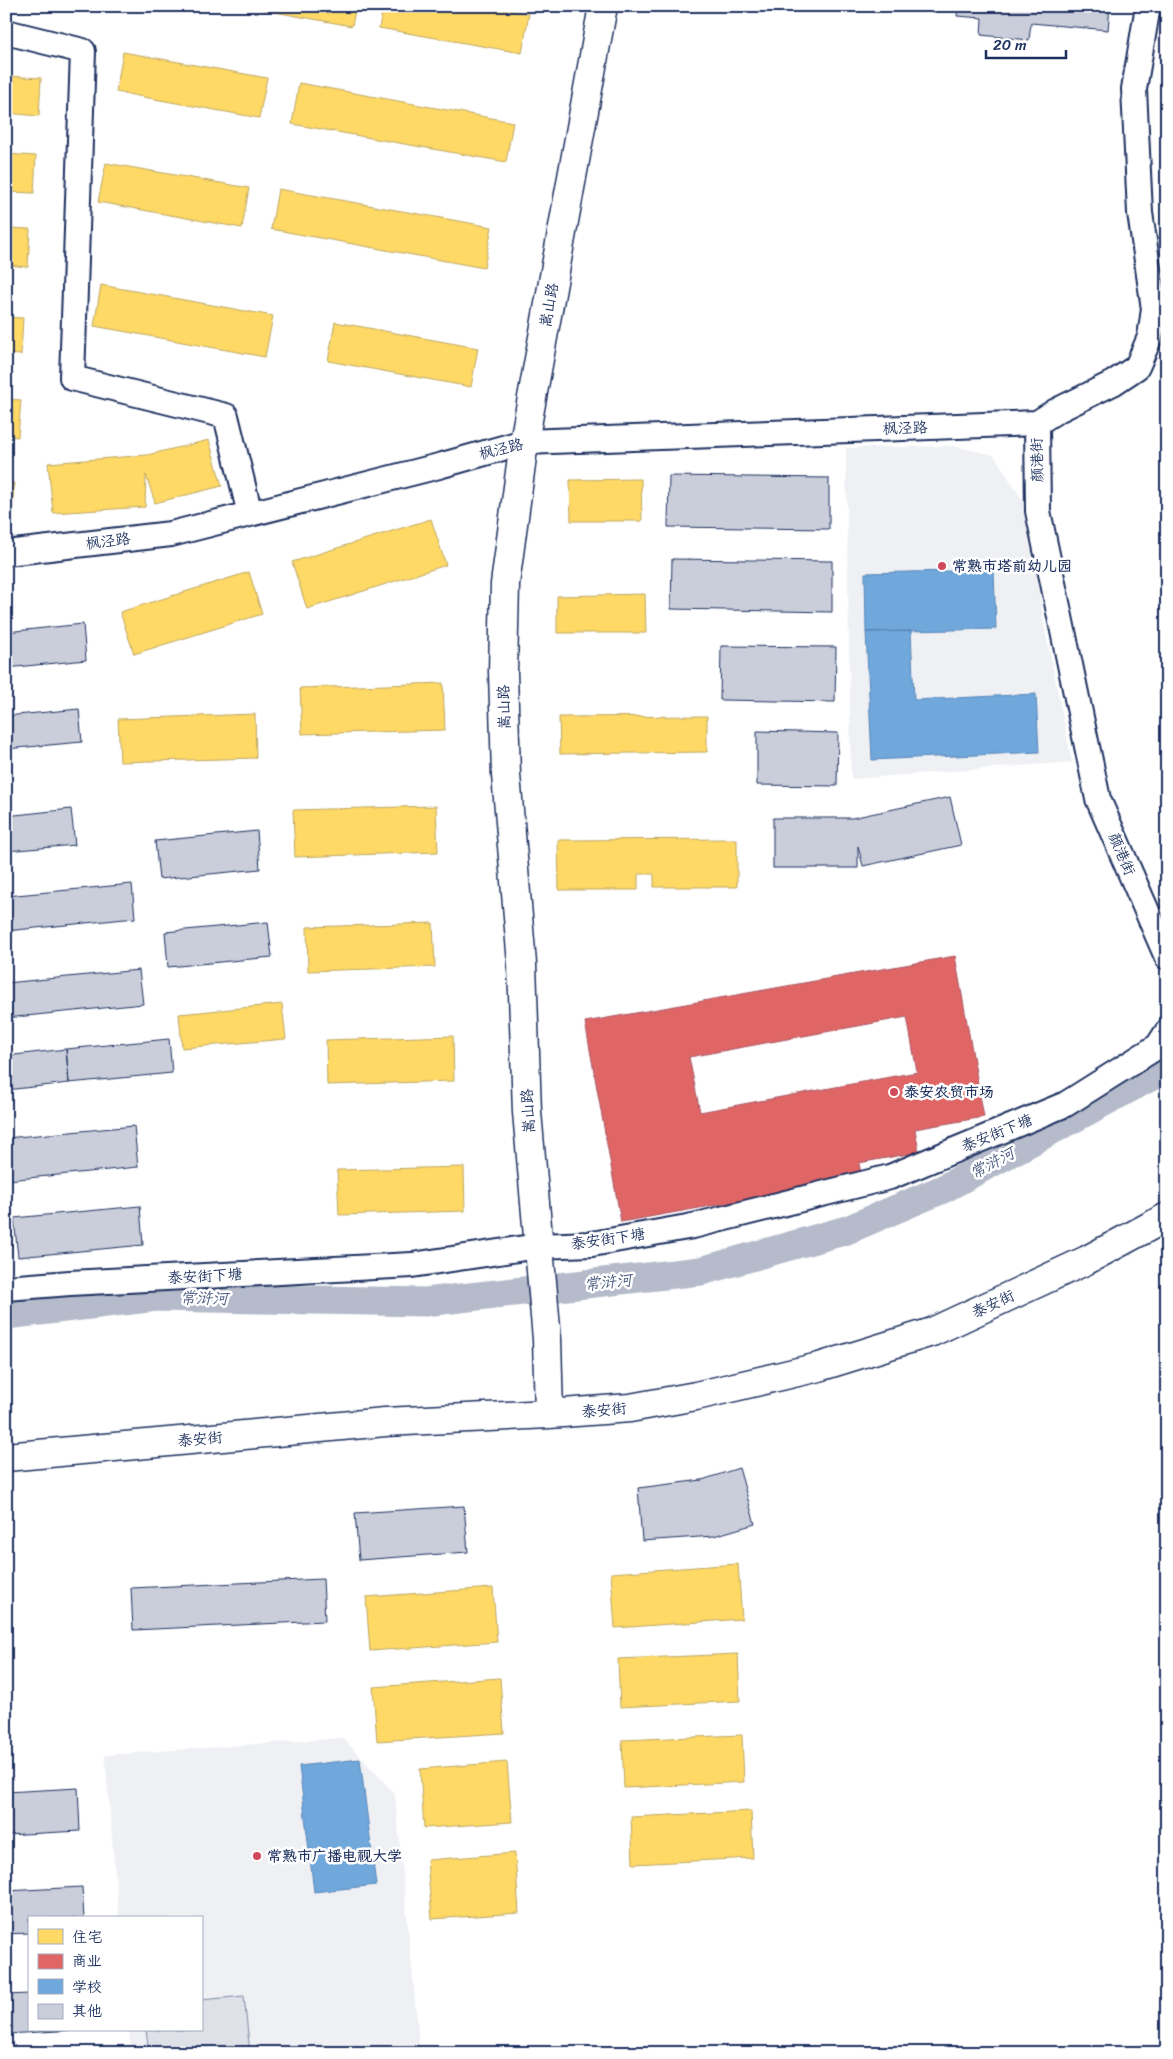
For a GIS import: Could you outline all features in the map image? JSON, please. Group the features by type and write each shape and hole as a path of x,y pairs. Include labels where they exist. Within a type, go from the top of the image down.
{"street":[{"name":"嵩山路","path":"548,1414 547,1339 527,1112 522,964 506,776 503,672 505,584 524,442 603,6"},
{"name":"颜港街","path":"1148,6 1134,89 1140,213 1154,309 1150,337 1137,366 1113,383 1056,411 1037,423 1038,511 1098,799 1167,957"},
{"path":"6,32 83,51 72,378 226,416 250,514"},
{"name":"枫泾路","path":"6,553 171,534 430,469 524,442 1037,423"},
{"name":"泰安街下塘","path":"6,1288 412,1265 538,1246 592,1244 693,1226 890,1177 1066,1104 1158,1046 1167,1032"},
{"name":"泰安街","path":"6,1457 385,1422 630,1408 696,1396 819,1367 932,1332 1087,1260 1167,1217"}],"shaded area":[{"name":"常熟市塔前幼儿园","path":"953,446 994,455 1028,509 1044,624 1072,762 851,779 846,448"},
{"name":"常熟市广播电视大学","path":"343,1738 395,1794 420,2053 131,2053 129,2032 202,2032 202,1916 119,1916 105,1755"},
{"path":"244,1996 250,2053 149,2053 146,2032 202,2032 202,2000"}],"building: 住宅":[{"path":"241,6 356,6 352,26"},
{"path":"383,6 484,6 529,14 522,53 379,28"},
{"path":"123,52 267,78 259,118 116,92"},
{"path":"6,76 41,78 39,116 6,113"},
{"path":"299,83 513,122 506,162 292,124"},
{"path":"6,154 36,156 34,193 6,192"},
{"path":"106,163 249,188 242,228 98,202"},
{"path":"278,189 492,227 484,268 271,229"},
{"path":"6,228 30,229 28,267 6,265"},
{"path":"101,285 273,316 265,357 94,326"},
{"path":"6,317 23,318 21,355 6,354"},
{"path":"335,322 478,348 471,387 328,361"},
{"path":"6,399 21,400 18,437 6,436"},
{"path":"209,440 222,486 155,503 146,475 145,507 53,513 48,463 147,455"},
{"path":"641,479 642,521 571,521 570,480"},
{"path":"6,483 14,483 12,521 6,521"},
{"path":"431,519 446,565 307,609 292,562"},
{"path":"249,572 262,614 134,654 120,612"},
{"path":"645,594 646,633 557,633 557,596"},
{"path":"443,683 445,730 302,734 300,688"},
{"path":"255,714 256,758 120,762 118,719"},
{"path":"707,716 707,752 560,754 559,717"},
{"path":"436,806 438,852 295,857 293,810"},
{"path":"737,839 737,887 654,887 654,874 638,874 638,890 559,890 558,840"},
{"path":"433,923 435,967 308,971 307,927"},
{"path":"282,1004 286,1039 182,1048 179,1014"},
{"path":"453,1036 454,1081 327,1085 326,1040"},
{"path":"464,1167 465,1211 339,1215 337,1170"},
{"path":"738,1564 742,1619 615,1628 611,1573"},
{"path":"493,1588 497,1642 370,1651 366,1597"},
{"path":"738,1654 740,1701 620,1707 618,1659"},
{"path":"500,1678 504,1733 377,1741 373,1687"},
{"path":"742,1735 744,1782 624,1788 622,1740"},
{"path":"507,1762 512,1822 424,1828 420,1769"},
{"path":"751,1811 753,1858 633,1864 631,1817"},
{"path":"515,1853 519,1913 432,1919 427,1860"}],"building: 商业":[{"name":"泰安农贸市场","path":"955,956 984,1117 915,1129 919,1152 859,1163 862,1179 621,1222 585,1022","holes":["907,1017 917,1072 700,1112 689,1057"]}],"building: 学校":[{"path":"994,570 996,629 866,632 865,573"},
{"path":"911,631 914,700 1036,694 1039,752 872,760 866,632"},
{"path":"360,1759 376,1885 314,1892 299,1766"}],"building: 其他":[{"path":"958,6 1110,6 1108,30 1031,23 1029,40 981,35 982,18 957,16"},
{"path":"669,476 829,478 829,529 668,527"},
{"path":"672,559 832,561 832,612 671,609"},
{"path":"83,624 86,660 6,668 6,632"},
{"path":"721,646 836,647 835,702 720,700"},
{"path":"79,709 82,742 6,749 6,716"},
{"path":"757,731 838,733 837,786 757,785"},
{"path":"950,797 961,845 863,866 858,846 858,868 773,868 773,818 852,818"},
{"path":"71,809 75,845 6,851 6,816"},
{"path":"257,831 260,869 159,879 155,841"},
{"path":"132,884 135,918 6,931 6,896"},
{"path":"268,922 272,957 168,967 165,932"},
{"path":"139,970 143,1004 6,1018 6,983"},
{"path":"169,1039 172,1073 69,1083 66,1049"},
{"path":"66,1049 69,1083 6,1090 6,1056"},
{"path":"134,1126 138,1167 8,1180 6,1138"},
{"path":"140,1206 143,1245 18,1257 14,1218"},
{"path":"739,1468 755,1524 714,1536 642,1541 638,1488 702,1480"},
{"path":"464,1506 468,1552 359,1560 355,1513"},
{"path":"323,1579 325,1621 133,1630 131,1588"},
{"path":"78,1788 80,1831 6,1835 6,1792"},
{"path":"82,1887 84,1916 28,1916 28,1933 6,1934 6,1891"},
{"path":"28,1994 28,2032 40,2032 6,2034 6,1995"}],"waterway":[{"name":"常浒河","path":"6,1315 156,1297 425,1302 701,1271 847,1230 943,1189 1167,1068"}],"place":[{"name":"常熟市塔前幼儿园","path":"942,566"},
{"name":"泰安农贸市场","path":"894,1092"},
{"name":"常熟市广播电视大学","path":"257,1856"}]}
